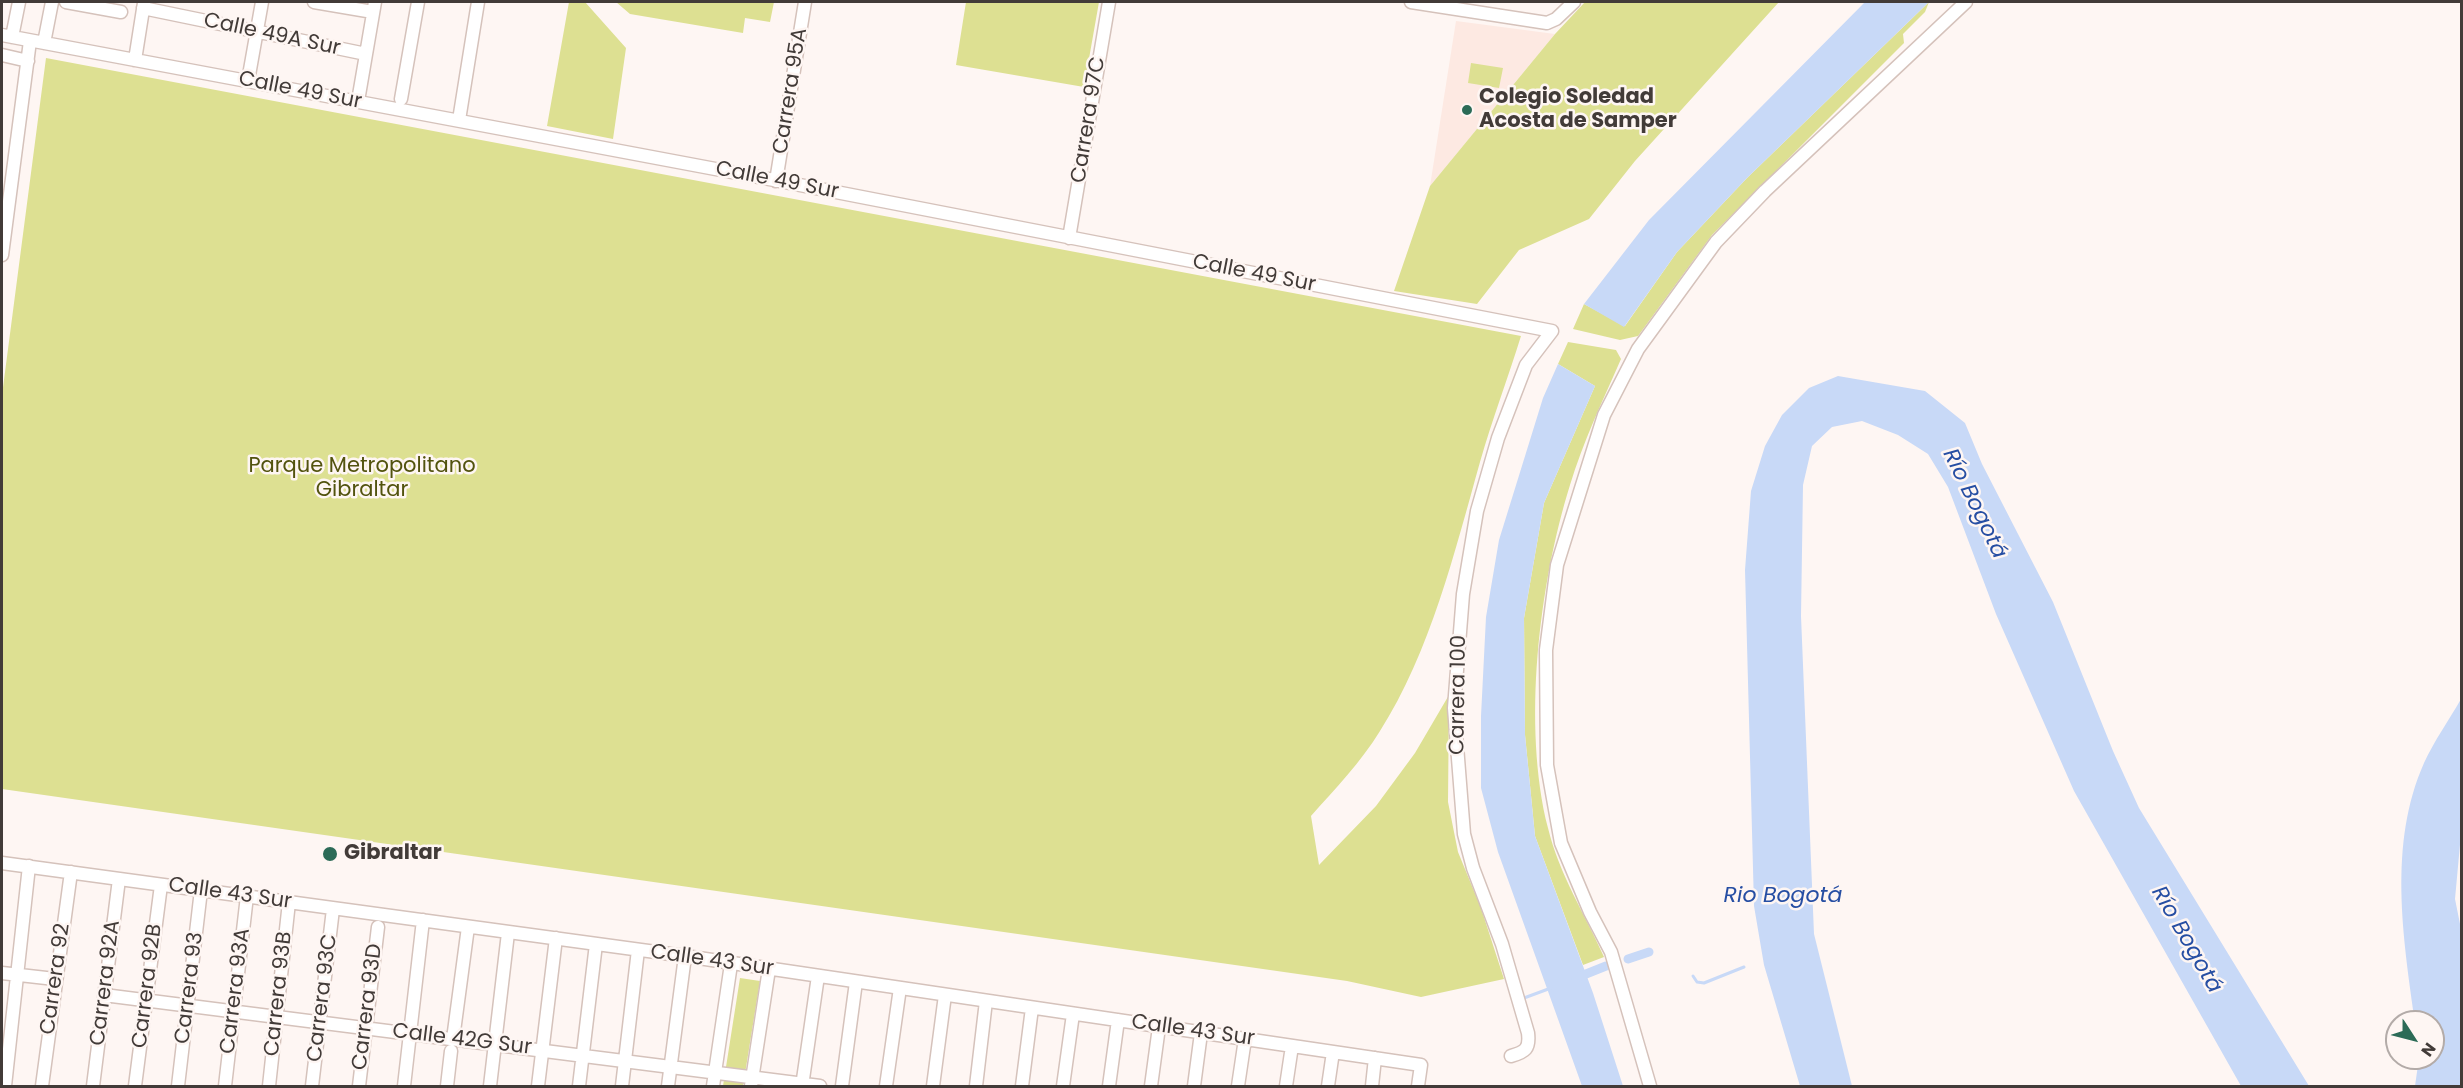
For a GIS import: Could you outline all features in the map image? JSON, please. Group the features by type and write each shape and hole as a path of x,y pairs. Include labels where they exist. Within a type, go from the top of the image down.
{"street":[{"path":"7,36 19,2"},
{"path":"44,43 52,2"},
{"path":"66,2 99,5 121,12"},
{"path":"248,81 262,2"},
{"path":"314,2 374,7 358,101"},
{"path":"401,99 418,2"},
{"path":"459,120 478,2"},
{"name":"Carrera 95A","path":"776,181 806,2"},
{"name":"Carrera 97C","path":"1070,238 1109,2"},
{"path":"1411,2 1547,23 1556,20 1574,2"},
{"path":"1650,1086 1611,952 1590,912 1561,843 1547,754 1546,650 1557,565 1604,415 1644,340 1716,242 1766,191 1966,2"},
{"path":"135,60 143,5"},
{"name":"Calle 49A Sur","path":"143,5 256,32 366,54"},
{"name":"Calle 49 Sur","path":"7,36 459,120 1552,331"},
{"path":"2,255 30,40"},
{"path":"2,55 28,61"},
{"name":"Carrera 100","path":"1511,1056 1525,1052 1529,1045 1528,1033 1502,944 1473,868 1464,834 1454,708 1463,594 1477,511 1498,438 1526,365 1552,331"},
{"name":"Calle 43 Sur","path":"2,863 685,956 1421,1065 1418,1086"},
{"path":"5,1086 29,866"},
{"name":"Carrera 92","path":"42,1086 55,979 72,872"},
{"name":"Carrera 92A","path":"93,1086 119,879"},
{"name":"Carrera 92B","path":"135,1086 161,885"},
{"name":"Carrera 93","path":"178,1086 201,890"},
{"name":"Carrera 93A","path":"225,1086 247,896"},
{"name":"Carrera 93B","path":"269,1086 289,902"},
{"name":"Carrera 93C","path":"312,1086 333,909"},
{"path":"404,1086 423,920"},
{"name":"Carrera 93D","path":"359,1086 378,927"},
{"path":"447,1086 468,927"},
{"path":"490,1086 508,933"},
{"path":"537,1086 556,938"},
{"path":"579,1086 596,944"},
{"path":"622,1086 638,950"},
{"path":"668,1086 685,956"},
{"path":"713,1086 731,964"},
{"path":"751,1082 769,969"},
{"path":"2,973 55,979"},
{"path":"802,1085 818,976"},
{"path":"842,1086 856,982"},
{"path":"886,1086 900,988"},
{"name":"Calle 42G Sur","path":"104,995 410,1034 452,1045 495,1044 715,1072 751,1082 820,1086"},
{"path":"933,1086 945,995"},
{"path":"976,1086 986,1001"},
{"path":"1022,1086 1032,1008"},
{"path":"1063,1086 1073,1014"},
{"path":"1108,1086 1118,1020"},
{"path":"1151,1086 1160,1027"},
{"path":"1194,1086 1201,1033"},
{"path":"1238,1086 1245,1039"},
{"path":"1286,1086 1292,1046"},
{"path":"1328,1086 1333,1052"},
{"path":"1372,1086 1376,1058"}],"shaded area":[{"name":"Colegio Soledad Acosta de Samper","path":"1456,21 1555,34 1430,186"}],"green space":[{"path":"569,2 585,2 626,48 613,139 547,126"},
{"path":"616,2 774,2 770,22 745,18 743,33 630,14"},
{"path":"966,2 1099,2 1084,87 956,65"},
{"path":"1585,2 1779,2 1635,161 1589,219 1519,250 1477,304 1394,291 1430,186 1555,34"},
{"path":"1929,2 1925,12 1903,34 1904,43 1712,235 1638,336 1620,340 1573,329 1584,304 1625,326 1677,252 1747,178"},
{"name":"Parque Metropolitano Gibraltar","path":"46,58 1521,336 1485,446 1439,601 1413,669 1398,701 1365,754 1311,816 1319,865 1376,806 1415,753 1449,695 1448,802 1458,852 1481,908 1504,979 1421,997 1347,981 2,789 2,395"},
{"path":"1471,63 1503,68 1499,88 1468,83"},
{"path":"1568,342 1616,350 1621,359 1587,437 1559,524 1543,610 1535,701 1540,788 1548,828 1559,862 1604,957 1583,965 1535,836 1525,735 1524,618 1544,503 1595,386 1558,364"},
{"path":"740,978 760,981 743,1086 723,1086"}],"water":[{"path":"1865,2 1929,2 1747,178 1677,252 1624,327 1584,304 1649,220"},
{"path":"1558,364 1595,386 1544,503 1524,618 1525,735 1535,836 1593,993 1623,1086 1582,1086 1498,852 1481,788 1481,716 1486,617 1499,540 1543,398"},
{"name":"Rio Bogotá","path":"1838,376 1925,391 1965,423 1982,464 2053,602 2113,751 2139,808 2309,1086 2241,1086 2074,791 1996,614 1948,487 1928,454 1898,435 1862,421 1832,427 1812,446 1803,485 1801,616 1814,934 1852,1086 1800,1086 1764,965 1754,906 1745,570 1751,491 1765,446 1782,415 1809,388"},
{"path":"2461,699 2462,823 2455,899 2462,934 2461,1086 2415,1086 2417,1070 2445,1070 2445,1010 2413,1010 2403,924 2402,858 2406,826 2413,794 2424,763"}],"waterway":[{"path":"1628,959 1649,952"},
{"path":"1576,978 1606,966"},
{"path":"1693,976 1697,982 1704,983 1744,967"},
{"path":"1524,998 1551,988"}],"place":[{"name":"Colegio Soledad Acosta de Samper","path":"1467,110"},
{"name":"Gibraltar","path":"330,854"}],"water label":[{"name":"Río Bogotá","path":"1974,504"},
{"name":"Río Bogotá","path":"2186,940"}]}
